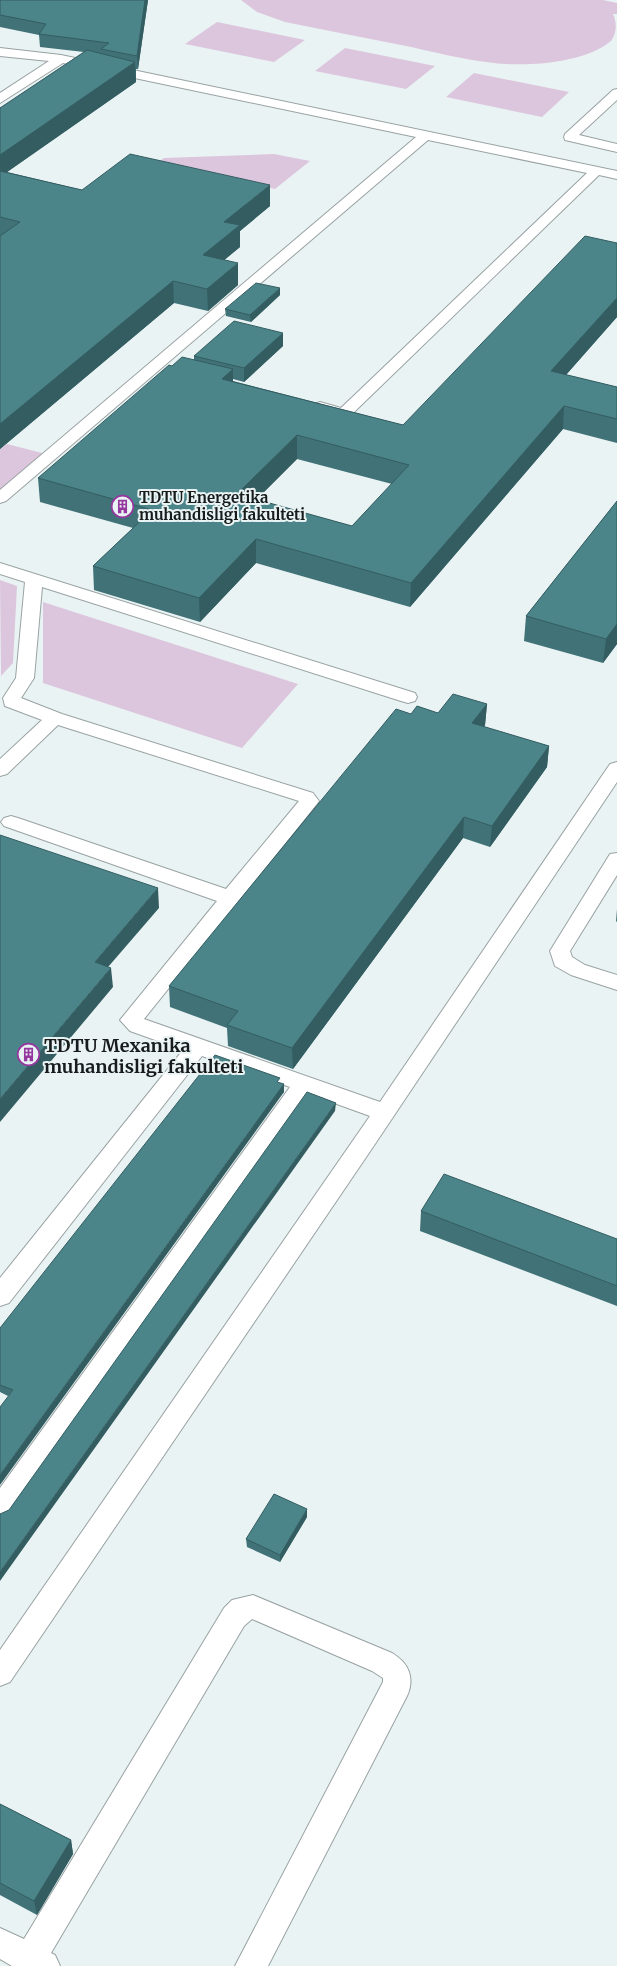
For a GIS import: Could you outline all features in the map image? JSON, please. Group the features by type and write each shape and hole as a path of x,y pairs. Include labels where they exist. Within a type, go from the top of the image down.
{"lane":[{"path":"0,52 60,59 617,175"},
{"path":"0,99 60,59"},
{"path":"617,93 570,136 574,139 617,148"},
{"path":"0,498 426,135"},
{"path":"306,404 344,413 596,171"},
{"path":"154,366 173,371"},
{"path":"0,568 408,697"},
{"path":"34,580 25,678 12,698 12,702 55,718 306,797 309,801 307,806 131,1020 138,1026 384,1112"},
{"path":"0,770 55,718"},
{"path":"0,1674 617,768"},
{"path":"10,822 230,898"},
{"path":"617,859 560,951 562,960 578,970 617,983"},
{"path":"0,1296 198,1046"},
{"path":"0,1509 304,1084"},
{"path":"0,1943 37,1962 234,1617 242,1609 253,1607 382,1662 394,1668 398,1677 397,1687 251,1966"}],"shaded area":[{"path":"241,0 603,0 617,3 617,14 613,14 616,28 613,38 600,48 571,59 555,62 507,64 459,58 285,22 257,12"},
{"path":"217,22 305,40 274,62 185,44"},
{"path":"345,48 435,66 406,89 315,71"},
{"path":"474,73 569,92 542,117 446,97"},
{"path":"274,154 310,161 275,189 157,163 164,158"},
{"path":"7,444 46,454 0,494 0,449"},
{"path":"0,580 17,586 13,663 1,676"},
{"path":"43,602 298,684 242,748 43,683"}],"building":[{"path":"0,0 145,0 137,56 101,49 109,43 39,34 46,24 0,15"},
{"path":"87,50 135,62 0,155 0,108"},
{"path":"130,154 270,185 224,222 240,225 203,255 238,263 207,289 173,281 0,424 0,236 20,222 0,217 0,171 82,190"},
{"path":"585,236 617,243 617,298 551,371 617,387 617,419 564,406 411,583 256,539 199,598 93,566 152,510 38,478 169,365 172,366 182,357 233,369 222,379 403,425","holes":["297,435 409,465 352,526 237,494"]},
{"path":"256,283 280,288 250,315 225,309"},
{"path":"234,321 283,333 244,368 194,356"},
{"path":"617,501 617,624 606,639 526,616"},
{"path":"453,694 487,704 472,723 549,746 492,826 464,817 292,1048 227,1025 238,1011 169,986 396,709 411,714 417,706 438,713"},
{"name":"TDTU Mexanika muhandisligi fakulteti","path":"0,835 158,888 95,962 111,968 0,1099"},
{"path":"215,1055 280,1078 277,1082 284,1084 0,1475 0,1407 13,1390 0,1385 0,1328"},
{"path":"307,1092 336,1103 0,1572 0,1514 9,1510"},
{"path":"444,1174 617,1239 617,1286 421,1211"},
{"path":"274,1494 307,1509 280,1555 246,1539"},
{"path":"0,1804 71,1840 34,1901 0,1883"}],"place":[{"name":"TDTU Energetika muhandisligi fakulteti","path":"123,506"},
{"name":"TDTU Mexanika muhandisligi fakulteti","path":"28,1055"}]}
